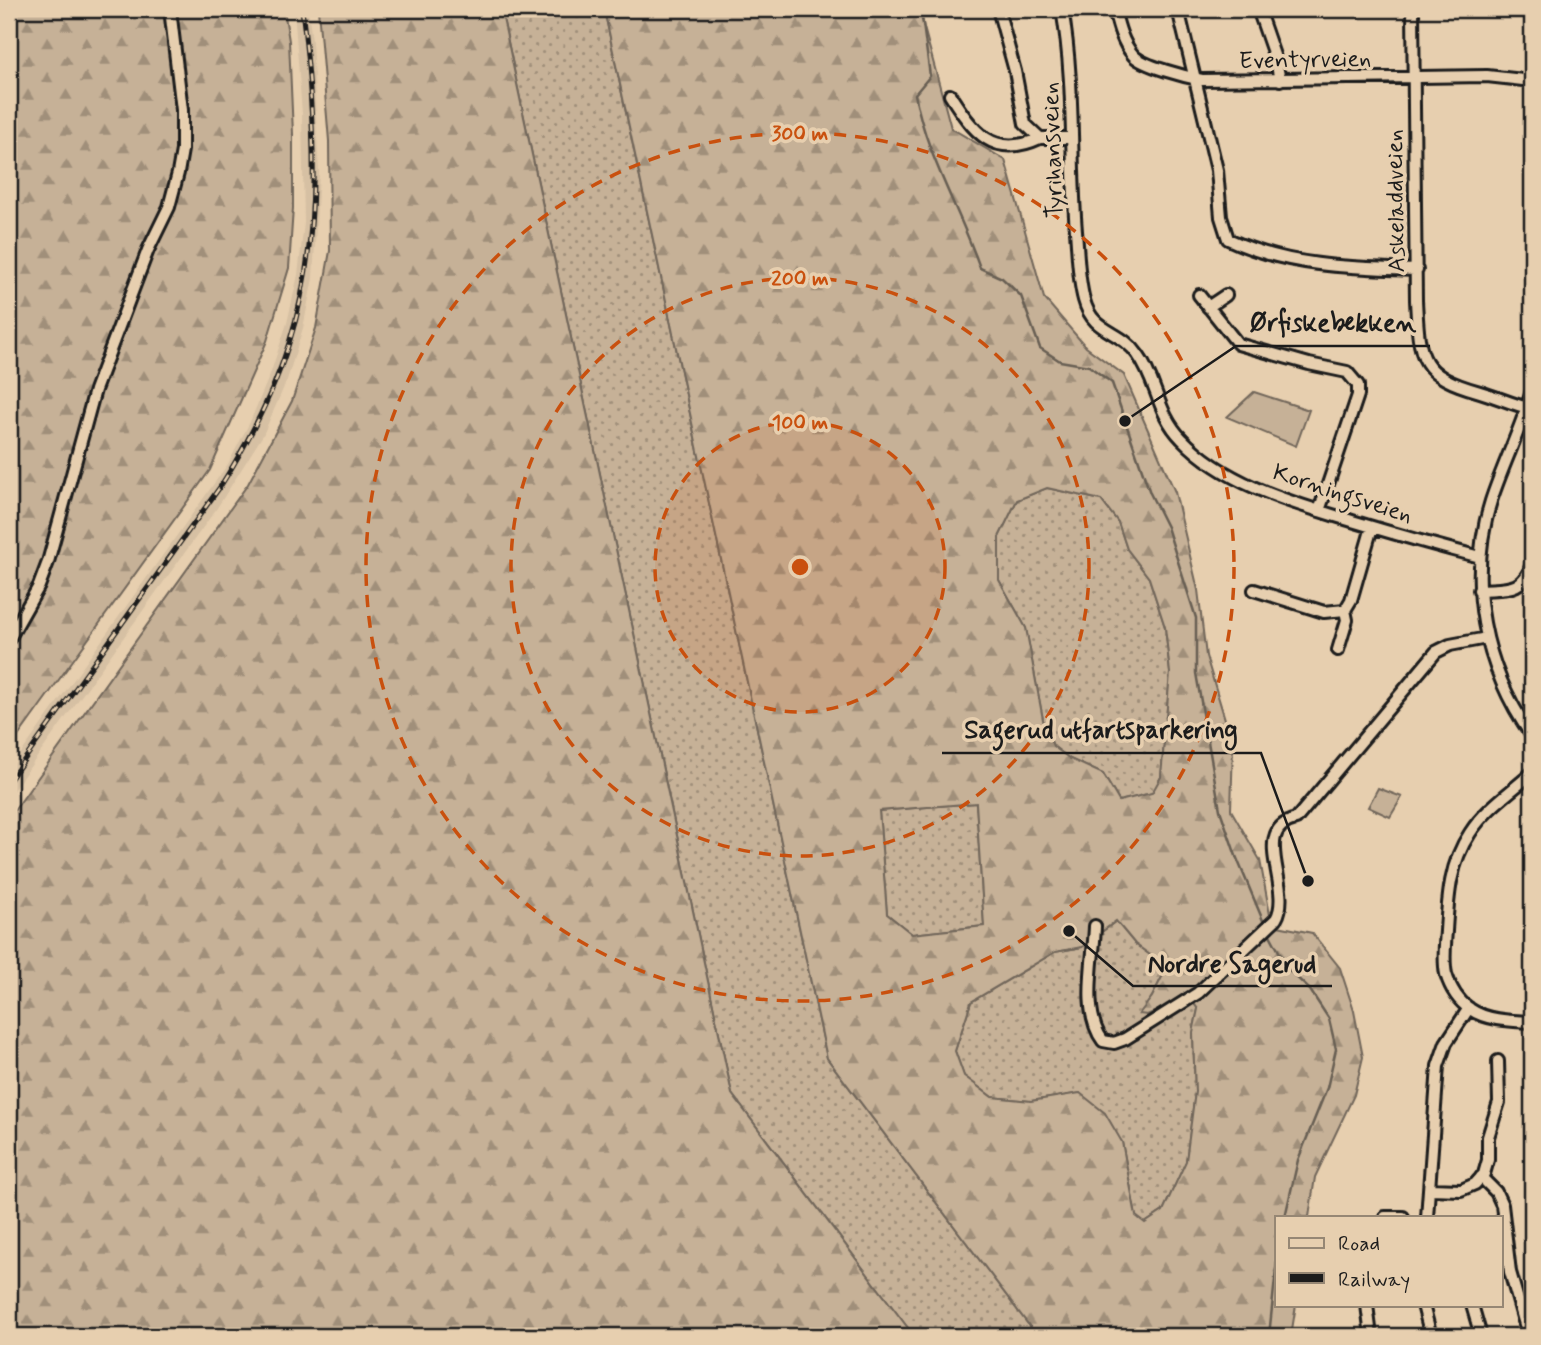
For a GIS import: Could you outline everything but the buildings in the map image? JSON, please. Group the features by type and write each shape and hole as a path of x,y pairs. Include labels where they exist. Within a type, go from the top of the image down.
{"street":[{"path":"9,639 40,586 95,390 148,250 169,207 178,173 182,150 182,110 170,9"},
{"path":"998,9 1015,71 1025,124 1040,138"},
{"name":"Tyrihansveien","path":"1062,9 1069,60 1071,138 1082,289"},
{"name":"Eventyrveien","path":"1115,9 1120,34 1135,57 1194,79 1213,81 1487,76 1532,81"},
{"path":"1178,9 1217,170 1221,217 1228,239 1240,245 1301,262 1350,268 1417,270"},
{"path":"1258,9 1280,80"},
{"name":"Askeladdveien","path":"1413,9 1418,335 1424,358 1430,370 1451,383 1530,408"},
{"path":"950,94 965,117 985,138 998,145 1011,147 1040,138 1071,138"},
{"name":"Korningsveien","path":"1082,289 1090,315 1101,328 1124,339 1140,358 1167,419 1181,438 1201,456 1230,474 1287,501 1480,557"},
{"path":"1199,295 1238,344 1347,372 1358,385 1359,394 1319,511"},
{"path":"1208,307 1226,295"},
{"path":"1532,391 1530,408 1490,502 1480,557 1479,590 1487,638 1504,690 1532,736"},
{"path":"1338,649 1347,620 1345,610 1351,600 1372,527"},
{"path":"1479,590 1519,585 1527,578 1532,564"},
{"path":"1254,590 1324,612 1345,610"},
{"path":"1095,926 1090,975 1094,1023 1103,1041 1114,1043 1125,1039 1198,993 1276,919 1282,898 1273,843 1283,825 1296,819 1436,652 1450,645 1487,638"},
{"path":"1532,773 1478,821 1466,839 1453,868 1448,898 1445,964 1454,991 1469,1008 1493,1018 1532,1022"},
{"path":"1427,1216 1438,1066 1446,1042 1469,1008"},
{"path":"1429,1189 1445,1192 1461,1190 1470,1187 1481,1177 1488,1160 1488,1137 1498,1106 1498,1061"},
{"path":"1481,1177 1499,1196 1500,1215"},
{"path":"1502,1226 1510,1272 1526,1328"},
{"path":"1367,1306 1371,1336"},
{"path":"1423,1306 1431,1336"},
{"path":"1472,1306 1481,1336"}],"shaded area":[{"path":"294,9 308,9 319,173 313,278 303,328 287,380 263,435 217,508 9,796 9,770 228,464 250,422 271,372 287,323 298,275 304,223 302,114"}],"green space":[{"path":"9,9 284,9 289,41 293,208 289,268 267,341 210,470 9,749"},
{"path":"318,9 501,9 732,1094 914,1336 9,1336 9,818 248,484 292,401 316,328 330,251 329,141"},
{"path":"501,9 604,9 827,1058 1037,1336 914,1336 732,1094"},
{"path":"604,9 919,9 951,128 1005,160 1044,298 1086,347 1124,375 1175,492 1198,590 1206,656 1233,746 1231,810 1260,860 1270,915 1278,926 1312,933 1340,968 1354,1011 1363,1057 1354,1095 1315,1177 1309,1216 1275,1216 1275,1306 1296,1306 1291,1336 1037,1336 827,1058","holes":["1047,488 1101,500 1118,522 1127,549 1149,578 1165,627 1170,673 1161,777 1152,793 1119,801 1103,774 1070,759 1053,746 1044,725 1026,628 999,580 999,537 1017,500","976,803 984,926 912,934 887,914 879,811","1116,921 1135,944 1167,967 1152,997 1139,1014 1147,1015 1189,997 1198,1009 1193,1033 1195,1092 1186,1161 1163,1211 1145,1223 1136,1216 1122,1142 1105,1113 1080,1093 1031,1101 992,1097 964,1076 955,1051 971,1002 1055,952 1082,947"]},
{"path":"1254,392 1309,410 1296,446 1227,417"},
{"path":"1047,488 1101,500 1118,522 1127,549 1149,578 1165,627 1170,673 1161,777 1153,793 1119,801 1103,774 1070,759 1053,746 1044,725 1026,628 999,580 999,537 1017,500"},
{"path":"1378,788 1402,797 1390,817 1368,807"},
{"path":"976,803 984,926 912,934 887,914 879,811"},
{"path":"1116,921 1135,944 1167,967 1140,1014 1189,997 1198,1009 1193,1033 1195,1092 1186,1162 1163,1211 1145,1223 1136,1217 1122,1142 1080,1093 1031,1101 992,1097 964,1076 955,1051 971,1002 1055,952 1082,947"}],"waterway":[{"path":"921,9 930,76 915,94 920,117 935,161 980,268 1002,278 1021,296 1040,348 1060,361 1089,366 1112,383 1150,493 1167,527 1196,618 1196,673 1220,810 1264,923"},
{"path":"1269,933 1289,970 1310,990 1329,1019 1336,1049 1327,1088 1298,1160 1285,1216"},
{"path":"1269,1336 1275,1279"}],"railway":[{"path":"9,781 220,487 250,435 276,381 300,303 311,219 313,135 302,9"}],"place":[{"name":"Ørfiskebekken","path":"1125,421"},
{"name":"Sagerud utfartsparkering","path":"1308,881"},
{"name":"Nordre Sagerud","path":"1069,931"}]}
